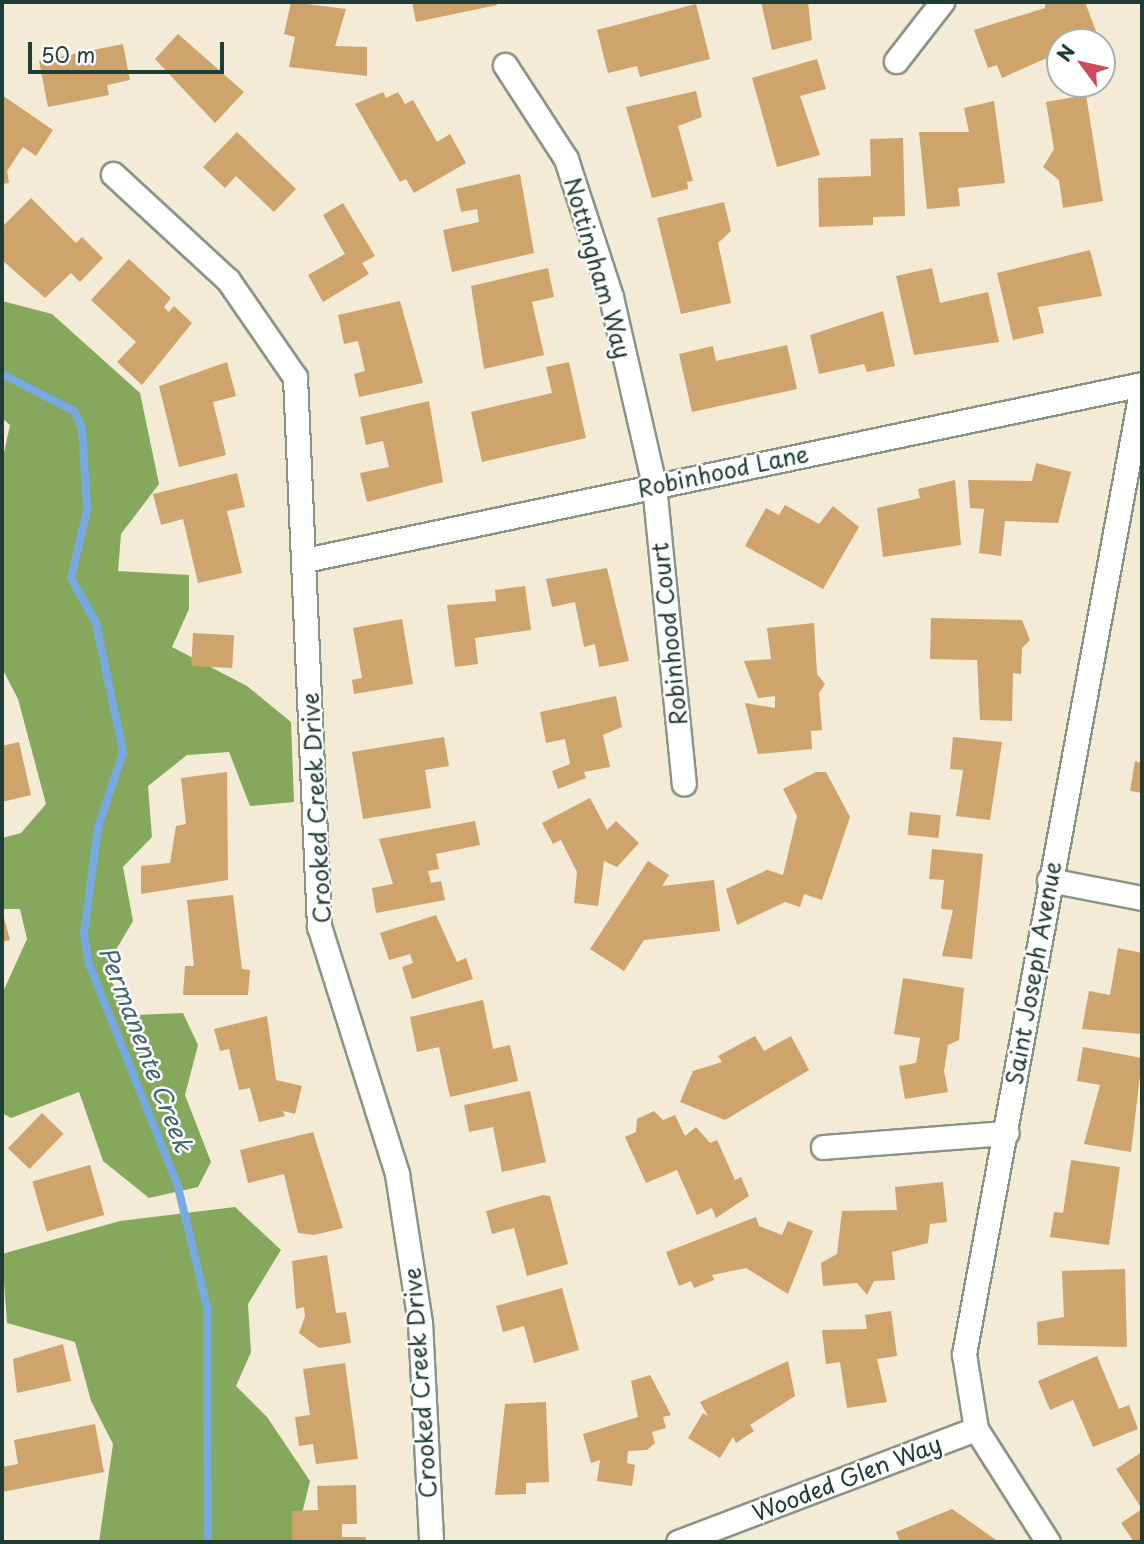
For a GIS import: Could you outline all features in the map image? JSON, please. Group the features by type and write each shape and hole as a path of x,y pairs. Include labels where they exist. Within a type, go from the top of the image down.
{"street":[{"path":"896,61 942,2"},
{"name":"Nottingham Way","path":"505,65 566,159 611,297 654,485"},
{"name":"Crooked Creek Drive","path":"113,174 228,280 295,377 319,926 397,1174 420,1322 431,1542"},
{"name":"Robinhood Lane","path":"305,560 1142,385"},
{"name":"Saint Joseph Avenue","path":"1048,1542 976,1429 964,1354 1142,385"},
{"name":"Robinhood Court","path":"654,485 684,783"},
{"path":"1049,880 1142,898"},
{"path":"823,1147 1006,1133"},
{"name":"Wooded Glen Way","path":"678,1542 976,1429"}],"green space":[{"path":"2,301 52,314 140,393 159,484 121,534 118,571 189,575 189,609 172,647 247,686 291,722 294,802 250,806 229,752 187,755 148,786 152,837 123,867 133,921 104,970 133,1015 183,1013 198,1045 185,1095 211,1162 198,1187 149,1198 103,1161 79,1092 11,1118 2,1113 2,994 27,939 20,909 2,909 2,838 21,833 46,804 18,699 2,668 2,462 10,425 2,418"},
{"path":"235,1207 281,1250 248,1304 251,1352 236,1386 267,1417 310,1481 295,1542 99,1542 113,1444 91,1401 75,1342 7,1323 2,1254 120,1221"}],"building":[{"path":"291,2 346,9 335,46 367,47 367,76 289,67 295,37 284,34"},
{"path":"412,2 497,2 497,5 416,22"},
{"path":"761,2 808,2 812,40 772,50"},
{"path":"1045,2 1085,2 1095,28 1046,28 1046,58 1002,78 997,65 988,68 974,30 1045,8"},
{"path":"696,4 710,59 640,77 637,66 608,73 597,30"},
{"path":"178,34 244,92 215,123 155,59"},
{"path":"123,44 130,80 107,85 109,95 48,107 39,61"},
{"path":"817,59 826,89 800,96 820,155 777,167 752,78"},
{"path":"696,91 702,117 678,126 693,181 687,182 688,189 652,198 626,107"},
{"path":"383,92 386,98 398,92 405,104 413,100 437,142 450,134 466,163 414,193 406,179 400,182 355,104"},
{"path":"2,95 53,130 36,156 23,147 7,171 9,183 2,184"},
{"path":"1086,98 1103,201 1063,208 1059,180 1043,167 1054,149 1046,102"},
{"path":"994,101 1005,183 958,188 960,206 927,209 919,132 969,132 964,108"},
{"path":"237,132 296,189 274,212 236,176 225,188 203,167"},
{"path":"903,138 905,216 873,217 873,225 819,227 818,178 871,176 870,139"},
{"path":"520,174 534,253 452,272 443,230 479,222 477,209 461,212 456,189"},
{"path":"31,198 76,243 82,237 103,258 80,282 71,273 45,298 2,260 2,227"},
{"path":"724,202 731,231 718,243 731,303 681,314 657,218"},
{"path":"343,203 375,256 362,263 369,274 323,302 308,275 345,254 323,215"},
{"path":"1090,250 1102,296 1038,307 1044,333 1013,340 997,273"},
{"path":"129,259 171,298 164,307 169,312 174,306 192,323 142,385 117,362 136,342 91,300"},
{"path":"548,268 554,297 532,302 544,355 484,369 471,286"},
{"path":"932,268 940,303 988,292 999,342 914,355 896,276"},
{"path":"400,301 423,383 359,397 354,374 365,371 358,341 344,344 338,315"},
{"path":"883,311 895,366 867,372 864,364 819,374 810,335"},
{"path":"787,345 797,389 692,412 679,354 713,346 716,361"},
{"path":"227,362 236,396 213,402 226,455 179,467 159,386"},
{"path":"569,362 586,438 482,462 471,412 552,393 546,367"},
{"path":"429,401 443,482 367,502 360,473 389,467 383,441 366,445 360,417"},
{"path":"1036,463 1071,472 1058,523 1005,521 1001,556 979,553 984,509 970,508 968,480 1032,481"},
{"path":"237,473 245,507 227,511 242,573 198,583 183,519 161,525 153,494"},
{"path":"955,480 961,545 883,557 877,508 920,498 918,489"},
{"path":"785,505 819,524 833,506 859,527 823,589 745,546 766,508 779,515"},
{"path":"607,568 629,661 599,667 595,644 584,647 575,602 552,607 546,579"},
{"path":"525,586 531,630 475,638 478,664 455,667 447,605 496,601 495,590"},
{"path":"931,618 1022,620 1030,640 1022,648 1021,674 1013,673 1012,721 980,720 977,660 930,659"},
{"path":"402,619 413,684 354,694 352,680 362,678 353,628"},
{"path":"814,623 817,674 825,684 819,693 822,730 811,731 812,749 758,754 745,703 775,708 775,696 758,698 744,661 771,659 767,628"},
{"path":"193,633 234,635 232,668 191,666"},
{"path":"616,696 622,727 603,735 610,767 584,772 586,778 558,789 552,771 570,764 565,739 546,743 540,712"},
{"path":"444,737 449,766 425,770 431,808 363,819 352,752"},
{"path":"953,737 1002,742 990,820 956,816 963,770 950,769"},
{"path":"19,742 31,795 2,802 2,746"},
{"path":"1135,761 1142,763 1142,793 1130,791"},
{"path":"227,772 228,880 141,894 141,866 170,863 176,826 186,824 181,778"},
{"path":"816,772 826,772 850,817 822,900 804,894 800,907 785,902 737,925 726,889 767,870 783,875 797,816 783,789"},
{"path":"590,798 607,830 616,821 639,843 617,867 604,861 598,906 574,903 577,872 561,840 553,844 542,823"},
{"path":"910,812 941,815 938,838 908,835"},
{"path":"475,821 480,845 436,854 439,869 428,871 431,883 441,881 445,900 376,913 372,888 393,884 379,839"},
{"path":"932,849 983,854 972,959 942,956 953,910 941,909 944,880 929,879"},
{"path":"648,861 669,875 662,886 714,880 720,931 644,940 624,971 590,949"},
{"path":"233,895 242,969 250,970 248,995 183,995 185,966 194,966 187,900"},
{"path":"2,910 10,940 2,942"},
{"path":"436,915 457,962 466,958 473,979 412,999 402,967 413,963 410,954 389,960 380,933"},
{"path":"1118,948 1142,953 1142,1034 1082,1029 1089,991 1110,995"},
{"path":"903,978 964,988 959,1040 948,1045 944,1071 948,1092 905,1099 899,1066 916,1063 920,1038 894,1034"},
{"path":"483,1000 493,1049 510,1045 518,1081 450,1097 439,1047 417,1052 410,1017"},
{"path":"267,1016 276,1080 302,1086 295,1114 283,1111 285,1116 259,1122 250,1088 239,1090 229,1049 220,1051 214,1029"},
{"path":"755,1036 764,1051 791,1036 809,1070 725,1120 680,1102 693,1071 722,1062 718,1056"},
{"path":"1083,1047 1142,1058 1131,1152 1084,1144 1100,1085 1077,1081"},
{"path":"530,1091 546,1162 502,1172 493,1127 469,1132 464,1105"},
{"path":"654,1111 663,1120 675,1115 685,1136 696,1127 710,1143 717,1140 735,1180 741,1177 749,1196 716,1218 712,1208 697,1215 677,1170 646,1183 625,1137 636,1132 637,1119"},
{"path":"42,1113 64,1134 30,1169 8,1148"},
{"path":"313,1132 343,1228 314,1235 298,1233 284,1174 248,1183 240,1150"},
{"path":"1071,1160 1120,1167 1109,1245 1050,1237 1054,1212 1063,1213"},
{"path":"90,1165 104,1215 47,1232 32,1182"},
{"path":"943,1182 947,1222 930,1224 928,1243 892,1252 895,1280 874,1281 867,1295 857,1283 823,1286 821,1263 837,1254 842,1211 897,1210 895,1187"},
{"path":"543,1195 550,1196 568,1264 527,1276 514,1228 492,1234 486,1211"},
{"path":"756,1217 759,1226 782,1235 788,1221 813,1231 788,1294 746,1268 712,1275 714,1280 694,1288 691,1281 679,1286 666,1252"},
{"path":"327,1255 336,1313 346,1312 351,1343 319,1348 299,1333 305,1316 304,1307 296,1309 292,1261"},
{"path":"1125,1269 1127,1347 1038,1345 1037,1322 1064,1317 1062,1271"},
{"path":"562,1288 579,1350 534,1363 524,1326 503,1332 496,1306"},
{"path":"891,1311 897,1356 877,1359 887,1402 847,1408 840,1362 826,1364 822,1330 867,1329 865,1315"},
{"path":"63,1344 71,1381 17,1393 13,1359"},
{"path":"1097,1356 1119,1409 1129,1405 1138,1429 1093,1447 1073,1400 1050,1410 1038,1381"},
{"path":"788,1361 795,1396 750,1425 754,1431 736,1443 733,1437 720,1458 688,1438 703,1413 708,1416 700,1402"},
{"path":"345,1363 358,1459 316,1464 313,1444 299,1446 295,1417 310,1415 303,1369"},
{"path":"650,1375 671,1415 663,1417 666,1428 652,1432 655,1443 647,1450 628,1451 627,1463 635,1465 632,1486 597,1481 600,1460 591,1463 583,1434 638,1417 631,1381"},
{"path":"546,1402 549,1482 526,1483 526,1494 495,1495 505,1404"},
{"path":"95,1424 104,1472 2,1492 2,1467 18,1464 14,1440"},
{"path":"1142,1452 1142,1509 1116,1469"},
{"path":"356,1485 357,1524 342,1524 342,1537 366,1537 366,1542 292,1540 292,1511 318,1510 317,1486"},
{"path":"952,1509 999,1542 900,1542 896,1532"},
{"path":"1142,1509 1142,1542 1134,1542 1121,1523"}],"waterway":[{"name":"Permanente Creek","path":"2,374 74,411 82,428 87,510 71,578 96,623 123,752 98,827 84,934 89,964 178,1187 207,1308 208,1542"}]}
